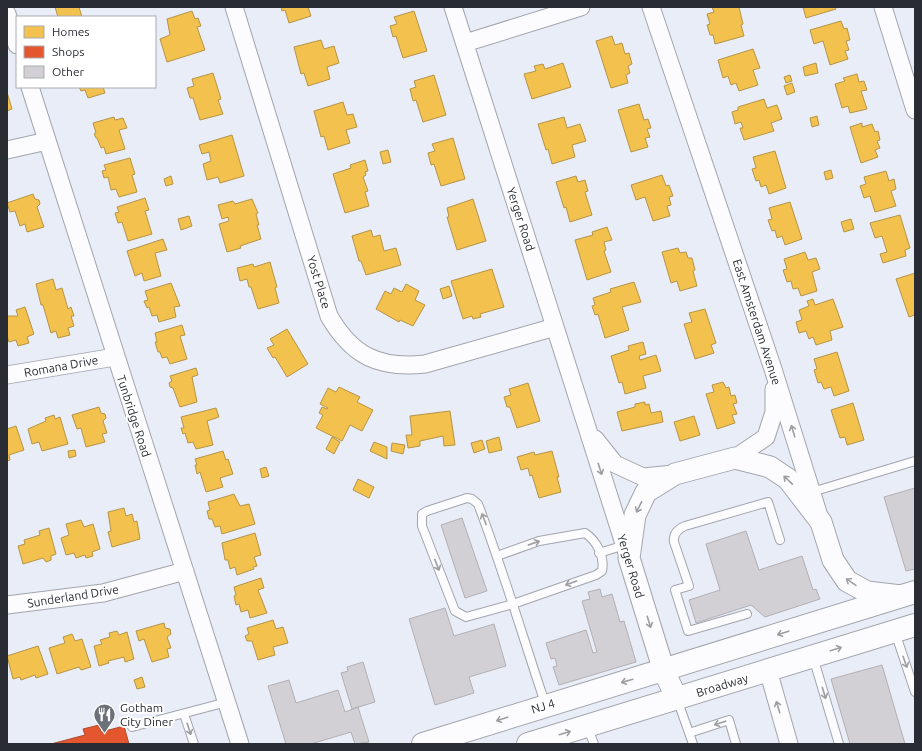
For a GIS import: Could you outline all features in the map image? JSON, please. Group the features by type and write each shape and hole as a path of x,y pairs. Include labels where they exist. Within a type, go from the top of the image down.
{"main road":[{"name":"NJ 4","path":"423,744 545,705 664,671 908,594"},
{"name":"Broadway","path":"528,744 591,735 677,699 915,625"}],"street":[{"name":"Yost Place","path":"234,7 329,316 339,333 353,348 369,358 387,364 405,366 425,364 556,327"},
{"name":"Yerger Road","path":"453,7 556,327 664,671 677,699"},
{"path":"465,42 581,7"},
{"name":"East Amsterdam Avenue","path":"651,7 773,369 833,560 846,581 867,592 908,594"},
{"path":"883,7 915,110"},
{"path":"7,14 16,43"},
{"name":"Tunbridge Road","path":"30,88 115,357 240,744"},
{"path":"7,150 47,141"},
{"name":"Romana Drive","path":"7,375 115,357"},
{"path":"627,551 635,515 646,492 675,474 735,458 766,437 774,412 773,369"},
{"name":"Yerger Road","path":"588,431 615,464 643,477 675,474"},
{"path":"735,458 770,467 788,479 821,522"},
{"name":"Sunderland Drive","path":"7,605 103,593 185,571"},
{"path":"768,670 789,744"}],"lane":[{"path":"812,492 915,461"},
{"path":"497,556 539,541 577,533 586,533 593,538 603,563 602,571 596,575 513,604 466,617 457,613 422,526 422,514 467,498 472,499 478,504 497,556 513,604 545,705"},
{"path":"747,614 688,631 675,590 689,586 674,542 675,535 677,531 685,526 768,502 780,540"},
{"path":"599,553 627,551"},
{"path":"894,631 915,692"},
{"path":"813,656 839,744"},
{"path":"677,699 692,744"},
{"path":"132,727 227,702"},
{"path":"184,714 194,744"},
{"path":"689,733 728,720 736,744"}],"building: Homes":[{"path":"55,7 79,7 82,16 58,16"},
{"path":"281,7 308,7 311,16 289,23 285,10 282,11"},
{"path":"712,7 739,7 744,36 715,44 713,35 710,35 707,25 710,24 707,14 714,12"},
{"path":"803,7 835,7 836,9 806,18"},
{"path":"192,11 195,19 198,18 201,26 197,27 205,50 167,62 160,39 170,35 167,19"},
{"path":"414,11 427,51 403,58 396,36 393,37 390,26 397,24 394,17"},
{"path":"841,21 844,29 847,28 850,40 846,41 849,50 845,51 848,59 830,65 823,41 814,44 810,30"},
{"path":"612,36 615,45 622,43 625,54 629,53 632,64 628,66 630,73 626,75 628,83 611,88 596,41"},
{"path":"321,40 324,49 334,46 339,63 327,67 330,79 308,86 304,73 301,74 294,47"},
{"path":"753,49 760,68 753,70 758,85 739,91 736,83 731,85 728,76 723,78 718,60"},
{"path":"563,63 571,87 532,99 524,74 536,71 534,66 543,64 545,69"},
{"path":"816,63 818,73 805,76 803,67"},
{"path":"213,73 221,99 218,100 223,114 200,120 193,98 190,98 187,88 194,86 192,79"},
{"path":"857,74 859,82 864,81 867,90 861,91 867,109 850,113 848,106 842,108 835,84 845,81 843,78"},
{"path":"434,75 446,115 423,122 416,100 413,101 410,89 416,87 414,81"},
{"path":"790,75 792,81 786,83 784,77"},
{"path":"792,83 795,92 787,95 784,86"},
{"path":"80,88 103,88 105,93 88,98 85,90 81,91"},
{"path":"7,92 12,109 7,111"},
{"path":"764,99 767,108 777,105 782,119 771,123 774,131 744,140 740,128 743,128 741,122 735,124 732,112 738,110 738,107"},
{"path":"343,102 347,115 353,114 357,127 346,130 350,143 328,150 324,136 321,137 314,111"},
{"path":"639,104 644,120 648,119 651,128 647,129 650,137 645,138 648,147 631,152 618,110"},
{"path":"817,116 819,125 812,127 810,118"},
{"path":"114,117 115,120 123,118 127,128 119,130 125,149 106,154 104,147 101,148 94,134 96,133 93,123"},
{"path":"564,117 567,128 580,124 586,141 572,145 575,157 552,164 538,124"},
{"path":"862,123 862,127 872,124 875,132 878,131 880,140 877,141 880,148 875,150 878,157 861,163 850,127"},
{"path":"232,135 244,176 220,183 218,177 207,180 203,164 211,161 209,152 202,154 199,145"},
{"path":"453,138 465,179 441,186 434,164 431,165 428,153 435,151 432,144"},
{"path":"388,150 391,162 383,164 380,152"},
{"path":"775,151 786,188 769,194 766,185 761,187 759,180 756,181 752,169 756,168 753,157"},
{"path":"130,158 135,174 132,175 137,192 119,197 116,189 111,190 108,177 104,178 102,171 106,170 104,165"},
{"path":"365,160 368,171 365,172 366,175 363,177 368,191 365,192 369,206 345,213 333,174 351,168 350,165"},
{"path":"831,170 833,178 826,180 824,172"},
{"path":"886,171 889,181 894,179 896,189 891,191 896,206 875,212 870,196 864,198 860,186 866,184 864,177"},
{"path":"662,175 666,186 669,185 673,196 669,197 671,205 667,206 670,216 653,221 645,197 636,200 631,185"},
{"path":"171,176 173,184 166,186 164,179"},
{"path":"576,176 578,182 585,180 588,191 585,192 592,215 570,222 556,182"},
{"path":"33,194 35,199 39,200 40,204 37,207 44,227 27,232 25,224 20,226 15,211 10,212 7,203"},
{"path":"145,198 149,210 145,211 152,234 128,241 122,222 118,223 115,213 119,212 117,207"},
{"path":"252,199 258,213 256,214 259,225 257,225 261,239 240,246 241,248 227,252 219,224 229,221 228,217 222,219 218,205 233,201 235,204"},
{"path":"473,199 486,241 457,250 447,217 449,217 447,208"},
{"path":"790,202 802,239 785,245 782,236 777,238 775,230 772,231 768,220 772,219 769,208"},
{"path":"900,215 910,248 905,250 906,256 883,263 880,254 887,252 882,236 875,238 870,223"},
{"path":"189,216 192,226 181,230 178,219"},
{"path":"851,219 854,229 844,232 841,222"},
{"path":"607,227 612,240 604,242 606,250 604,251 611,272 587,280 575,240 593,235 592,232"},
{"path":"371,230 373,237 380,235 384,251 396,248 401,265 366,275 361,261 359,261 352,236"},
{"path":"163,239 167,250 155,253 161,276 144,281 142,273 135,276 127,251"},
{"path":"678,248 680,253 686,252 688,258 692,258 695,270 693,271 697,286 680,291 677,281 671,283 662,252"},
{"path":"805,252 808,260 816,258 820,269 812,272 817,291 801,296 798,288 793,289 791,281 787,282 783,270 787,269 784,259"},
{"path":"270,262 277,287 275,288 279,303 258,309 247,279 240,281 237,268 253,264 254,267"},
{"path":"492,269 504,307 480,314 481,317 473,319 472,316 463,319 451,281"},
{"path":"915,273 915,315 909,317 896,279"},
{"path":"53,279 56,290 62,288 68,309 71,307 74,316 71,316 74,326 68,328 70,335 58,338 56,331 51,333 43,305 41,305 36,284"},
{"path":"634,282 641,302 622,307 629,330 605,338 598,314 595,315 592,306 595,305 593,298 611,292 610,289"},
{"path":"171,283 180,306 174,307 176,317 159,322 157,315 152,316 149,307 147,308 144,301 148,300 145,291"},
{"path":"406,284 419,291 415,300 425,305 413,326 400,320 399,322 376,309 385,291 391,294 394,288 402,292"},
{"path":"449,286 452,296 443,299 440,289"},
{"path":"813,299 815,305 833,299 843,327 830,331 832,340 816,345 813,337 809,339 806,331 799,333 796,322 802,320 799,310 809,306 807,301"},
{"path":"25,307 34,334 27,337 29,343 18,346 16,340 9,342 7,336 7,316 18,316 16,310"},
{"path":"705,309 716,343 711,345 714,353 695,359 684,324 692,322 689,313"},
{"path":"182,325 185,335 180,336 187,359 170,364 167,357 162,358 160,352 158,352 155,342 157,342 155,333"},
{"path":"287,329 308,364 287,377 275,357 273,358 267,348 274,345 270,339"},
{"path":"643,342 646,354 639,356 640,360 656,355 661,371 643,376 646,388 625,394 622,382 619,383 611,356 629,350 628,346"},
{"path":"837,352 849,391 834,396 831,387 824,389 821,382 818,383 814,370 817,369 814,359"},
{"path":"196,368 198,375 192,377 197,402 180,407 173,388 170,387 169,383 172,381 170,376"},
{"path":"723,382 726,388 729,387 731,396 735,395 737,403 733,404 737,414 732,415 735,423 717,429 706,394 714,392 712,385"},
{"path":"528,383 540,421 517,428 510,407 507,407 504,397 511,395 509,389"},
{"path":"339,387 360,397 357,402 373,410 362,431 350,425 342,441 316,428 323,415 319,413 322,407 328,408 320,404 328,388 336,392"},
{"path":"645,402 645,405 649,404 651,413 661,411 663,422 622,431 617,412 635,407 635,404"},
{"path":"853,403 864,440 847,445 845,437 840,438 831,410"},
{"path":"99,407 101,413 105,414 106,418 103,421 107,433 102,434 105,442 86,447 81,428 77,429 72,415"},
{"path":"216,408 219,417 207,421 213,445 196,449 193,442 188,443 185,433 183,434 181,428 184,428 181,417"},
{"path":"450,411 455,445 444,446 443,436 420,441 420,446 408,448 406,435 412,435 410,416"},
{"path":"54,415 55,419 60,417 68,444 42,451 39,442 32,444 28,429 46,421 45,418"},
{"path":"694,416 700,435 680,441 674,422"},
{"path":"16,426 24,450 9,455 10,460 7,461 7,429"},
{"path":"332,437 340,442 334,454 326,449"},
{"path":"499,437 502,450 489,453 486,441"},
{"path":"482,440 485,449 474,453 471,443"},
{"path":"374,442 387,447 387,459 370,451"},
{"path":"392,443 405,445 403,454 391,451"},
{"path":"75,450 76,456 69,458 68,451"},
{"path":"223,451 226,460 228,459 233,474 220,478 223,487 206,492 200,472 197,474 195,459"},
{"path":"552,451 559,477 557,477 561,492 539,498 532,475 530,476 528,468 521,470 517,457 534,452 535,455"},
{"path":"266,467 269,476 262,478 260,469"},
{"path":"358,479 374,487 369,498 353,490"},
{"path":"234,494 240,506 249,504 255,524 222,534 220,526 215,527 212,519 209,519 207,511 210,510 208,502"},
{"path":"124,508 126,516 132,514 134,522 137,521 140,539 112,547 108,532 111,531 108,512"},
{"path":"81,520 84,527 93,524 100,549 92,552 93,556 86,558 85,555 76,558 74,553 66,555 61,538 69,535 66,524"},
{"path":"49,528 56,554 51,556 51,560 46,562 43,558 23,564 18,546 25,544 24,540 40,535 39,531"},
{"path":"255,533 261,555 254,557 257,566 253,567 254,569 237,575 235,567 230,569 228,560 225,560 222,543"},
{"path":"261,578 264,588 258,590 267,613 250,618 248,610 241,612 239,604 236,605 234,587"},
{"path":"273,620 276,629 283,627 288,643 273,647 275,655 258,660 252,641 247,641 245,636 249,634 247,628"},
{"path":"164,623 165,628 170,629 171,634 167,637 171,648 167,649 169,657 152,662 144,639 139,641 136,631"},
{"path":"117,631 119,635 127,632 134,659 125,662 124,657 108,661 109,663 99,666 94,646 102,644 100,640 110,637 109,633"},
{"path":"72,634 75,641 82,639 91,667 81,670 79,667 57,674 49,648 65,643 63,637"},
{"path":"38,646 48,674 36,678 35,675 21,680 20,677 13,679 7,656"},
{"path":"142,677 145,687 137,689 134,680"}],"building: Shops":[{"name":"Gotham City Diner","path":"99,725 101,732 124,726 129,744 51,744 85,735 83,729"}],"building: Other":[{"path":"915,488 915,569 906,571 884,497"},
{"path":"462,518 487,591 465,598 441,525"},
{"path":"746,531 759,570 802,556 813,590 816,589 820,599 765,617 751,605 696,623 689,600 720,590 706,544"},
{"path":"600,589 602,597 612,594 620,622 624,621 636,662 559,685 553,667 557,666 555,658 551,659 546,643 586,630 593,653 597,652 582,601 590,599 588,592"},
{"path":"445,608 454,636 494,624 506,666 469,677 474,693 435,705 409,619"},
{"path":"363,662 375,702 352,709 341,673 348,671 347,667"},
{"path":"882,665 905,744 850,744 831,679"},
{"path":"289,680 296,703 338,690 345,712 358,707 369,742 355,744 351,732 311,744 286,744 268,686"}],"place":[{"name":"Gotham City Diner","path":"105,734"}]}
